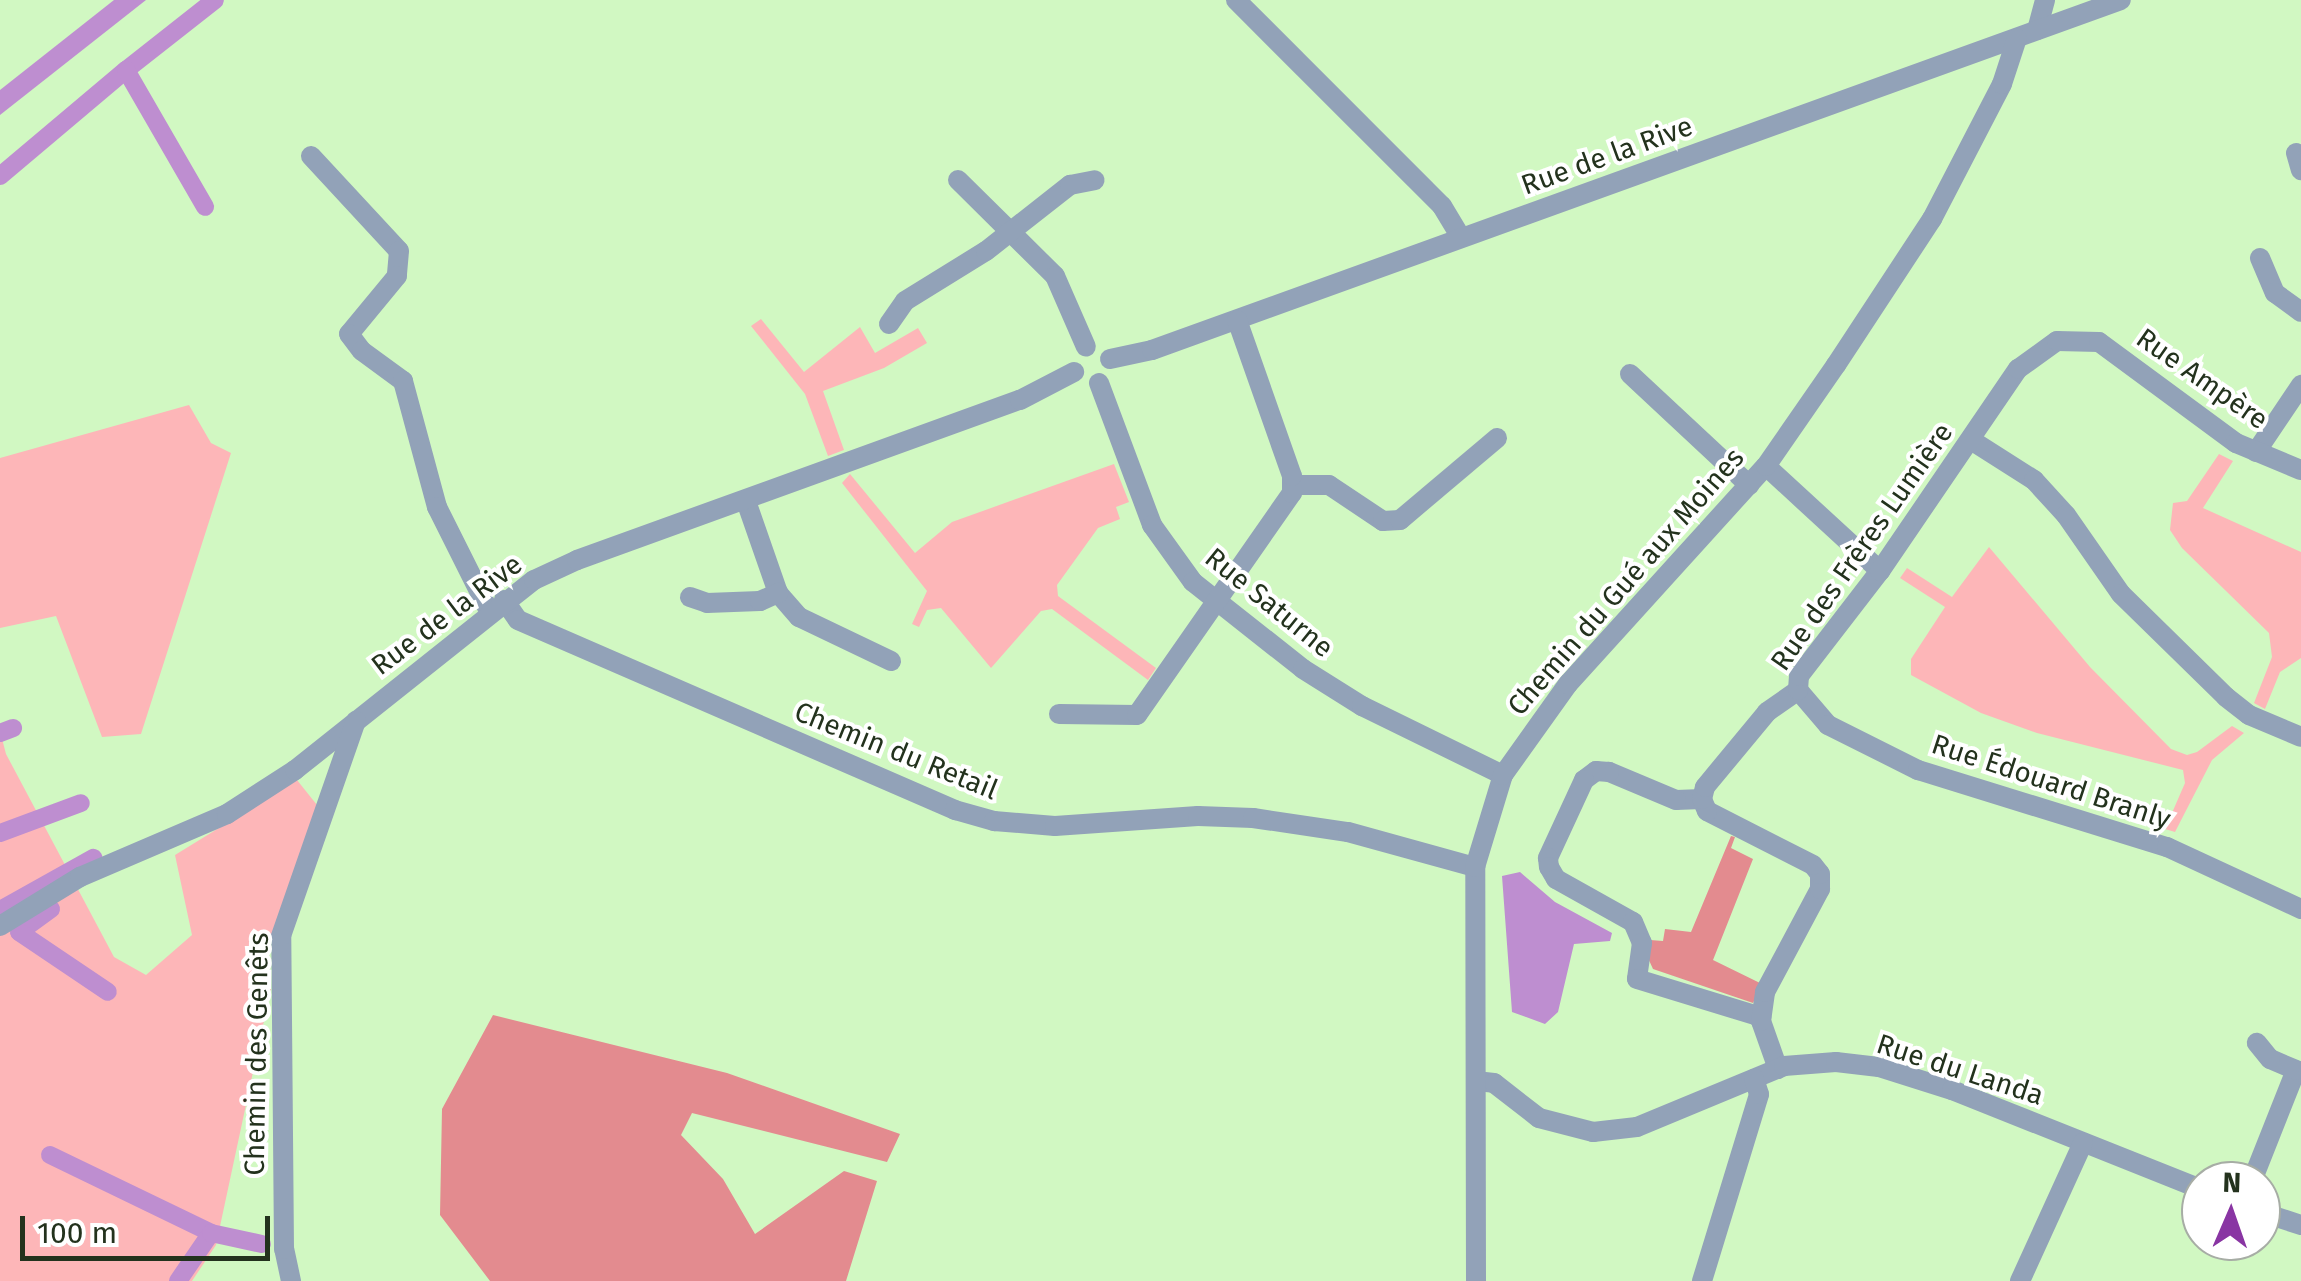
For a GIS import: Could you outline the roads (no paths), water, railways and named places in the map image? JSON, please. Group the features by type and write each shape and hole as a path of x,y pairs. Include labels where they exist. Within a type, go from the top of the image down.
{"street":[{"path":"1236,0 1442,206 1461,238"},
{"path":"2037,30 2045,0"},
{"name":"Rue de la Rive","path":"1110,359 1152,350 1237,320 2121,0"},
{"name":"Chemin du Gué aux Moines","path":"1476,1281 1475,868 1503,775 1568,684 1766,466 1890,288 1934,215 2002,84 2016,38"},
{"path":"311,156 399,251 397,276 349,334 362,351 403,381 437,507 498,607"},
{"path":"958,180 1055,276 1086,348"},
{"path":"889,324 905,301 1010,232 1070,185 1095,180"},
{"path":"2260,258 2275,293 2301,312"},
{"path":"1237,320 1294,485"},
{"name":"Rue des Frères Lumière","path":"1702,799 1705,787 1767,712 1798,690 1799,676 1880,570 2018,369 2047,346 2070,339"},
{"name":"Rue Ampère","path":"2070,339 2099,342 2117,351 2236,442 2301,470"},
{"path":"1086,348 1103,350 1110,359 1110,370 1099,383 1084,382 1074,372 1074,357 1086,348"},
{"name":"Rue de la Rive","path":"0,926 80,877 227,814 296,770 498,607 577,560 1020,400 1074,372"},
{"path":"1630,374 1750,485"},
{"name":"Rue Saturne","path":"1099,383 1152,526 1182,570 1302,669 1362,706 1503,775"},
{"path":"2256,452 2301,385"},
{"path":"1294,485 1329,485 1383,521 1400,520 1497,438"},
{"path":"1972,440 2034,480 2066,514 2121,594 2226,698 2249,716 2301,737"},
{"path":"1766,466 1880,570"},
{"path":"1059,714 1137,715 1219,602 1294,485"},
{"path":"746,501 778,593 799,618 890,660"},
{"path":"690,598 707,603 760,601 778,593"},
{"name":"Chemin du Retail","path":"498,607 518,620 955,810 994,821 1055,826 1198,816 1253,818 1348,832 1475,868"},
{"name":"Rue Édouard Branly","path":"1798,690 1828,725 1918,770 2167,847 2301,909"},
{"name":"Chemin des Genêts","path":"291,1281 284,1249 281,936 357,719"},
{"path":"1762,1017 1637,979 1642,943 1633,922 1556,879 1548,858 1584,780 1596,771 1609,772 1676,800 1702,799 1707,812 1813,865 1820,874 1820,889 1765,992 1762,1017 1778,1069"},
{"path":"2258,1043 2270,1059 2296,1070 2260,1161"},
{"name":"Rue du Landa","path":"1476,1080 1494,1083 1540,1118 1593,1132 1637,1127 1778,1069 1836,1062 1879,1067 1952,1090 2181,1182"},
{"path":"1702,1281 1759,1094 1754,1079"},
{"path":"2020,1281 2084,1142"}],"waterway":[{"path":"126,70 215,0"},
{"path":"0,176 126,70 205,207"},
{"path":"0,733 13,728"},
{"path":"0,833 81,803"},
{"path":"0,910 93,858"},
{"path":"51,909 19,932 108,992"},
{"path":"50,1155 211,1233"},
{"path":"178,1281 211,1233 262,1244"}]}
